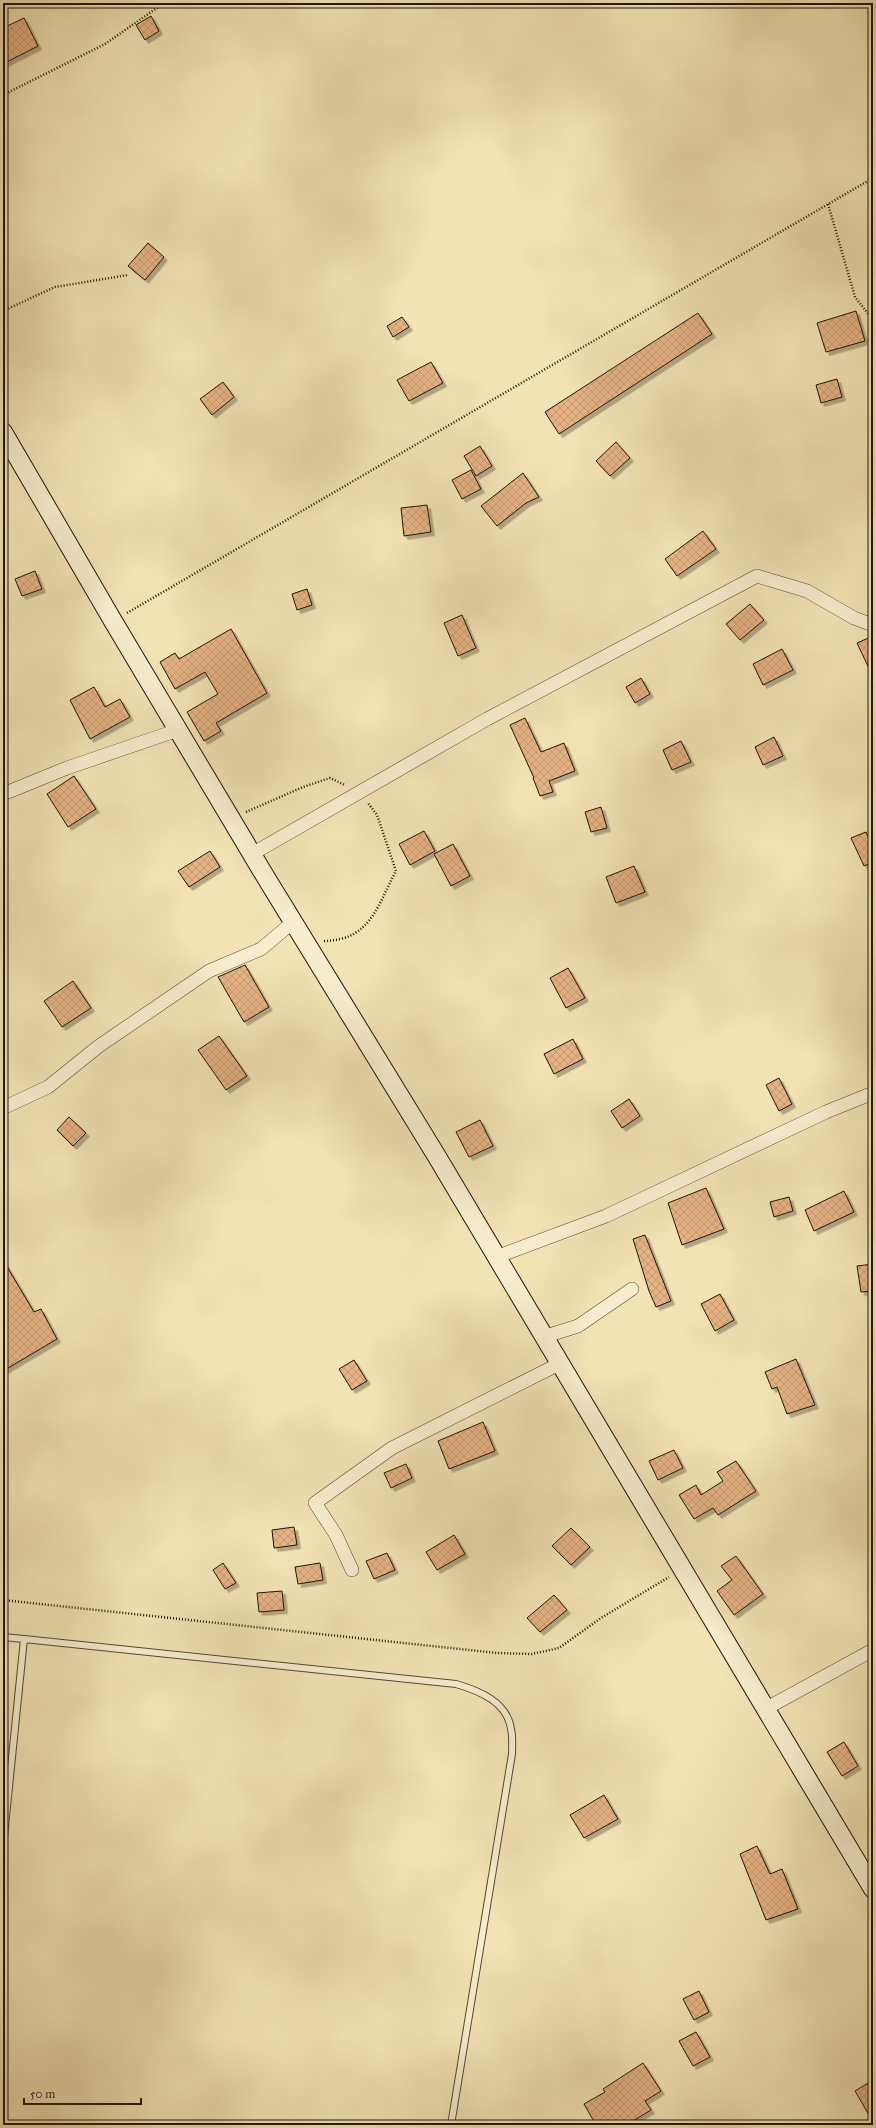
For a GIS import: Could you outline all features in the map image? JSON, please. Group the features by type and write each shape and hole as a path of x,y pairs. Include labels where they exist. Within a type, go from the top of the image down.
{"street":[{"path":"3,432 231,819 436,1154 559,1364 873,1889"},
{"path":"252,854 487,719 757,576 807,591 854,618 873,625"},
{"path":"3,794 67,768 178,730"},
{"path":"3,1108 48,1087 99,1046 209,971 261,949 293,922"},
{"path":"496,1258 606,1216 826,1112 873,1093"},
{"path":"543,1337 578,1326 632,1289"},
{"path":"352,1570 336,1535 315,1503 392,1448 559,1364"},
{"path":"766,1709 873,1650"}],"lane":[{"path":"3,1637 456,1684 481,1692 501,1707 511,1728 512,1754 451,2125"},
{"path":"3,1846 24,1639"}],"path":[{"path":"3,95 105,44 164,3"},
{"path":"113,621 873,178"},
{"path":"828,204 855,297 869,315 873,314"},
{"path":"3,311 23,304 55,287 128,274"},
{"path":"231,819 303,787 330,778 360,792 377,815 396,870 374,916 356,933 339,941 305,942"},
{"path":"3,1600 498,1653 532,1654 559,1648 634,1597 682,1570"}],"building":[{"path":"151,16 159,31 145,40 136,25"},
{"path":"24,18 38,46 3,64 3,28"},
{"path":"148,243 164,257 145,280 128,266"},
{"path":"856,311 865,341 826,352 817,323"},
{"path":"698,313 712,334 559,434 545,412"},
{"path":"402,317 409,327 393,337 387,326"},
{"path":"431,362 443,383 409,401 397,380"},
{"path":"837,379 842,397 821,403 816,385"},
{"path":"223,382 234,397 212,415 200,399"},
{"path":"616,442 630,458 610,476 596,461"},
{"path":"480,446 492,466 476,476 464,456"},
{"path":"471,470 481,489 462,499 452,480"},
{"path":"523,473 539,497 526,503 497,526 481,506"},
{"path":"427,505 431,532 404,536 401,508"},
{"path":"703,531 716,549 677,576 665,559"},
{"path":"35,571 42,589 22,596 15,579"},
{"path":"307,589 312,605 297,610 292,594"},
{"path":"750,604 764,620 740,640 726,624"},
{"path":"462,615 476,648 458,656 444,623"},
{"path":"231,629 267,693 216,723 221,731 204,741 187,712 218,694 205,672 175,689 160,662 175,653 179,659"},
{"path":"873,636 873,677 857,643"},
{"path":"782,649 793,670 763,685 753,664"},
{"path":"641,678 650,694 635,703 626,687"},
{"path":"94,687 105,707 120,699 130,717 90,739 70,700"},
{"path":"525,718 541,752 564,743 575,771 549,781 553,792 540,796 534,778 510,725"},
{"path":"774,737 783,756 763,765 755,747"},
{"path":"681,741 691,762 672,770 663,750"},
{"path":"74,776 96,809 68,827 47,794"},
{"path":"601,807 607,828 591,832 585,812"},
{"path":"424,831 435,851 410,865 399,844"},
{"path":"866,832 873,847 873,862 864,866 851,838"},
{"path":"453,844 470,876 451,886 434,854"},
{"path":"210,851 220,867 189,887 178,871"},
{"path":"634,866 645,892 616,903 606,877"},
{"path":"245,965 269,1007 244,1022 218,977"},
{"path":"568,968 585,998 566,1008 550,978"},
{"path":"73,981 91,1008 62,1027 44,1001"},
{"path":"219,1036 247,1076 226,1090 198,1050"},
{"path":"573,1039 583,1059 554,1074 544,1054"},
{"path":"779,1078 792,1104 779,1111 766,1085"},
{"path":"629,1099 640,1116 622,1128 611,1111"},
{"path":"69,1117 86,1133 73,1146 57,1130"},
{"path":"480,1120 493,1146 469,1157 456,1132"},
{"path":"706,1188 724,1229 682,1245 668,1203"},
{"path":"844,1191 854,1212 814,1231 805,1210"},
{"path":"789,1197 793,1211 774,1217 770,1202"},
{"path":"645,1235 671,1301 656,1307 649,1291 633,1239"},
{"path":"3,1260 34,1312 41,1309 57,1339 3,1371"},
{"path":"873,1264 873,1291 861,1292 857,1266"},
{"path":"720,1294 734,1320 715,1331 701,1304"},
{"path":"796,1359 815,1405 787,1414 777,1387 772,1389 765,1372"},
{"path":"354,1360 367,1381 352,1390 339,1369"},
{"path":"483,1422 495,1451 449,1469 438,1441"},
{"path":"674,1450 683,1468 658,1480 649,1461"},
{"path":"736,1461 756,1491 718,1515 713,1508 694,1519 679,1495 696,1485 701,1495 723,1481 717,1472"},
{"path":"406,1464 412,1478 391,1488 384,1473"},
{"path":"294,1527 297,1545 274,1548 272,1530"},
{"path":"571,1528 590,1547 571,1565 552,1546"},
{"path":"454,1535 465,1554 437,1570 426,1552"},
{"path":"387,1553 395,1570 374,1579 366,1561"},
{"path":"736,1556 763,1594 734,1615 717,1591 732,1580 721,1566"},
{"path":"223,1563 236,1583 225,1589 213,1570"},
{"path":"320,1563 323,1580 298,1584 295,1567"},
{"path":"282,1591 284,1610 259,1612 257,1593"},
{"path":"554,1595 567,1610 540,1632 527,1618"},
{"path":"844,1742 858,1766 842,1776 827,1752"},
{"path":"604,1795 618,1819 584,1838 570,1815"},
{"path":"757,1846 770,1874 782,1869 798,1909 766,1920 740,1854"},
{"path":"699,1991 709,2012 694,2020 683,1999"},
{"path":"696,2032 710,2057 693,2066 679,2041"},
{"path":"643,2063 661,2091 645,2101 651,2110 626,2125 596,2125 584,2104 605,2092 603,2089"},
{"path":"873,2080 873,2122 855,2091"}]}
